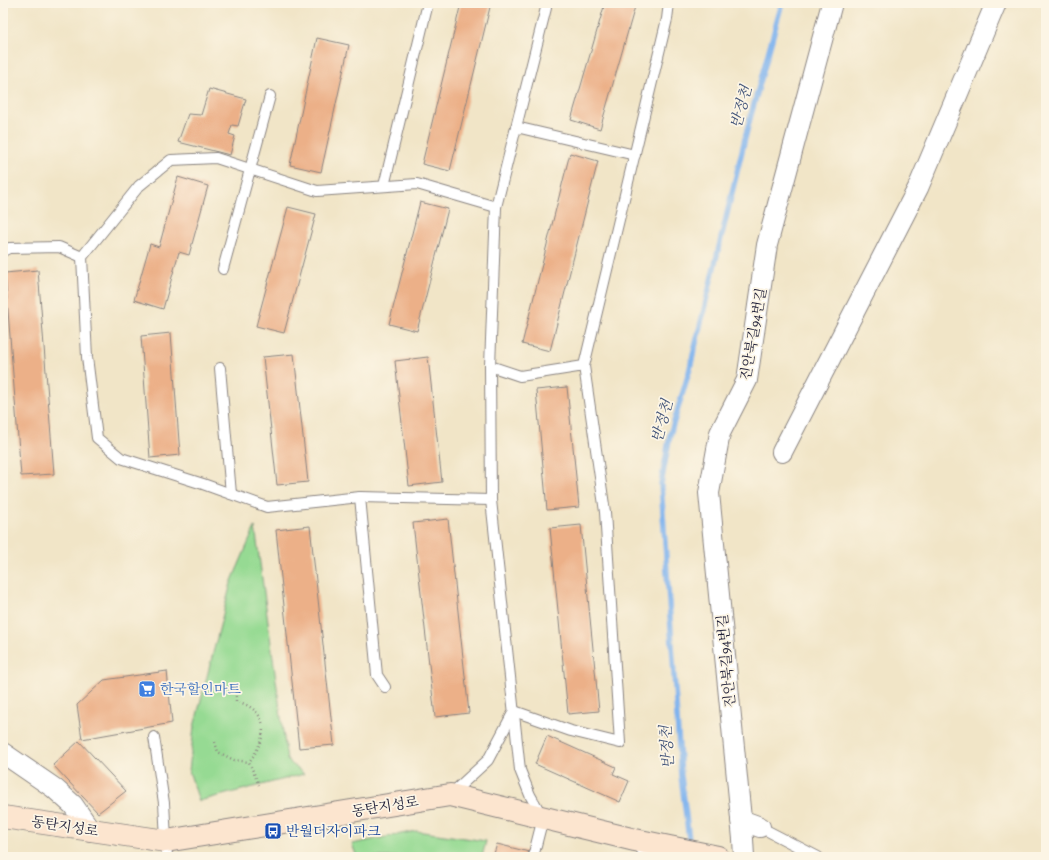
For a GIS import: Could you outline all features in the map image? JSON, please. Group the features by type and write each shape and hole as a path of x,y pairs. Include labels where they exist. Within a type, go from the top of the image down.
{"main road":[{"name":"동탄지성로","path":"3,817 91,831 166,849 450,796 543,818 642,846 718,857"}],"street":[{"name":"진안북길94번길","path":"743,839 709,493 720,433 747,380 767,245 832,3"},
{"path":"782,452 918,188 996,3"},
{"path":"3,753 54,788 73,805 91,831"},
{"path":"743,839 760,827"}],"lane":[{"path":"384,186 428,3"},
{"path":"533,857 543,818 530,795 520,770 491,500 490,366 496,207 546,8 545,3"},
{"path":"514,711 571,731 620,743 605,512 584,366 667,19 669,3"},
{"path":"223,269 270,96"},
{"path":"516,128 635,155"},
{"path":"491,500 360,497 267,507 121,458 98,438 87,357 82,257 139,186 170,160 216,158 317,190 417,184 496,207"},
{"path":"3,251 10,248 58,247 82,257"},
{"path":"490,366 520,376 584,366"},
{"path":"220,368 231,494"},
{"path":"360,497 377,675 385,687"},
{"path":"450,796 488,760 514,711"},
{"path":"154,737 164,803 166,849"},
{"path":"760,827 818,857"}],"path":[{"path":"236,688 236,701 249,705 263,724 263,738 258,750 249,762"},
{"path":"215,742 218,752 234,760 249,762"},
{"path":"249,762 259,786"}],"green space":[{"path":"255,527 287,760 304,774 199,801 189,771 194,727 231,583"},
{"path":"416,831 486,841 482,857 357,857 352,844"}],"building":[{"path":"461,3 491,3 450,171 422,164"},
{"path":"605,3 636,3 600,129 571,120"},
{"path":"317,38 349,45 321,172 290,165"},
{"path":"209,89 246,99 238,126 232,125 229,134 235,136 230,155 178,142 188,114 201,115"},
{"path":"570,153 598,161 550,351 522,344"},
{"path":"178,177 208,186 189,255 179,252 163,309 134,300 150,244 159,247"},
{"path":"420,202 448,209 417,331 389,324"},
{"path":"288,207 316,214 284,333 256,326"},
{"path":"38,270 54,474 21,476 5,273"},
{"path":"171,333 180,455 150,458 141,336"},
{"path":"294,354 308,482 277,485 263,357"},
{"path":"428,357 442,482 409,486 395,361"},
{"path":"567,387 579,507 547,510 536,390"},
{"path":"448,519 469,713 435,717 413,523"},
{"path":"581,525 599,711 568,714 550,528"},
{"path":"310,526 334,745 299,748 276,530"},
{"path":"167,671 172,723 82,739 77,705 104,680"},
{"path":"547,736 616,767 613,774 629,781 620,802 535,764"},
{"path":"79,741 126,791 98,813 53,765"},
{"path":"497,844 529,852 528,857 493,857"}],"waterway":[{"name":"반정천","path":"690,847 681,776 661,484 670,435 689,372 748,126 782,3"}],"place":[{"name":"한국할인마트","path":"147,689"},
{"name":"반월더자이파크","path":"273,831"}]}
